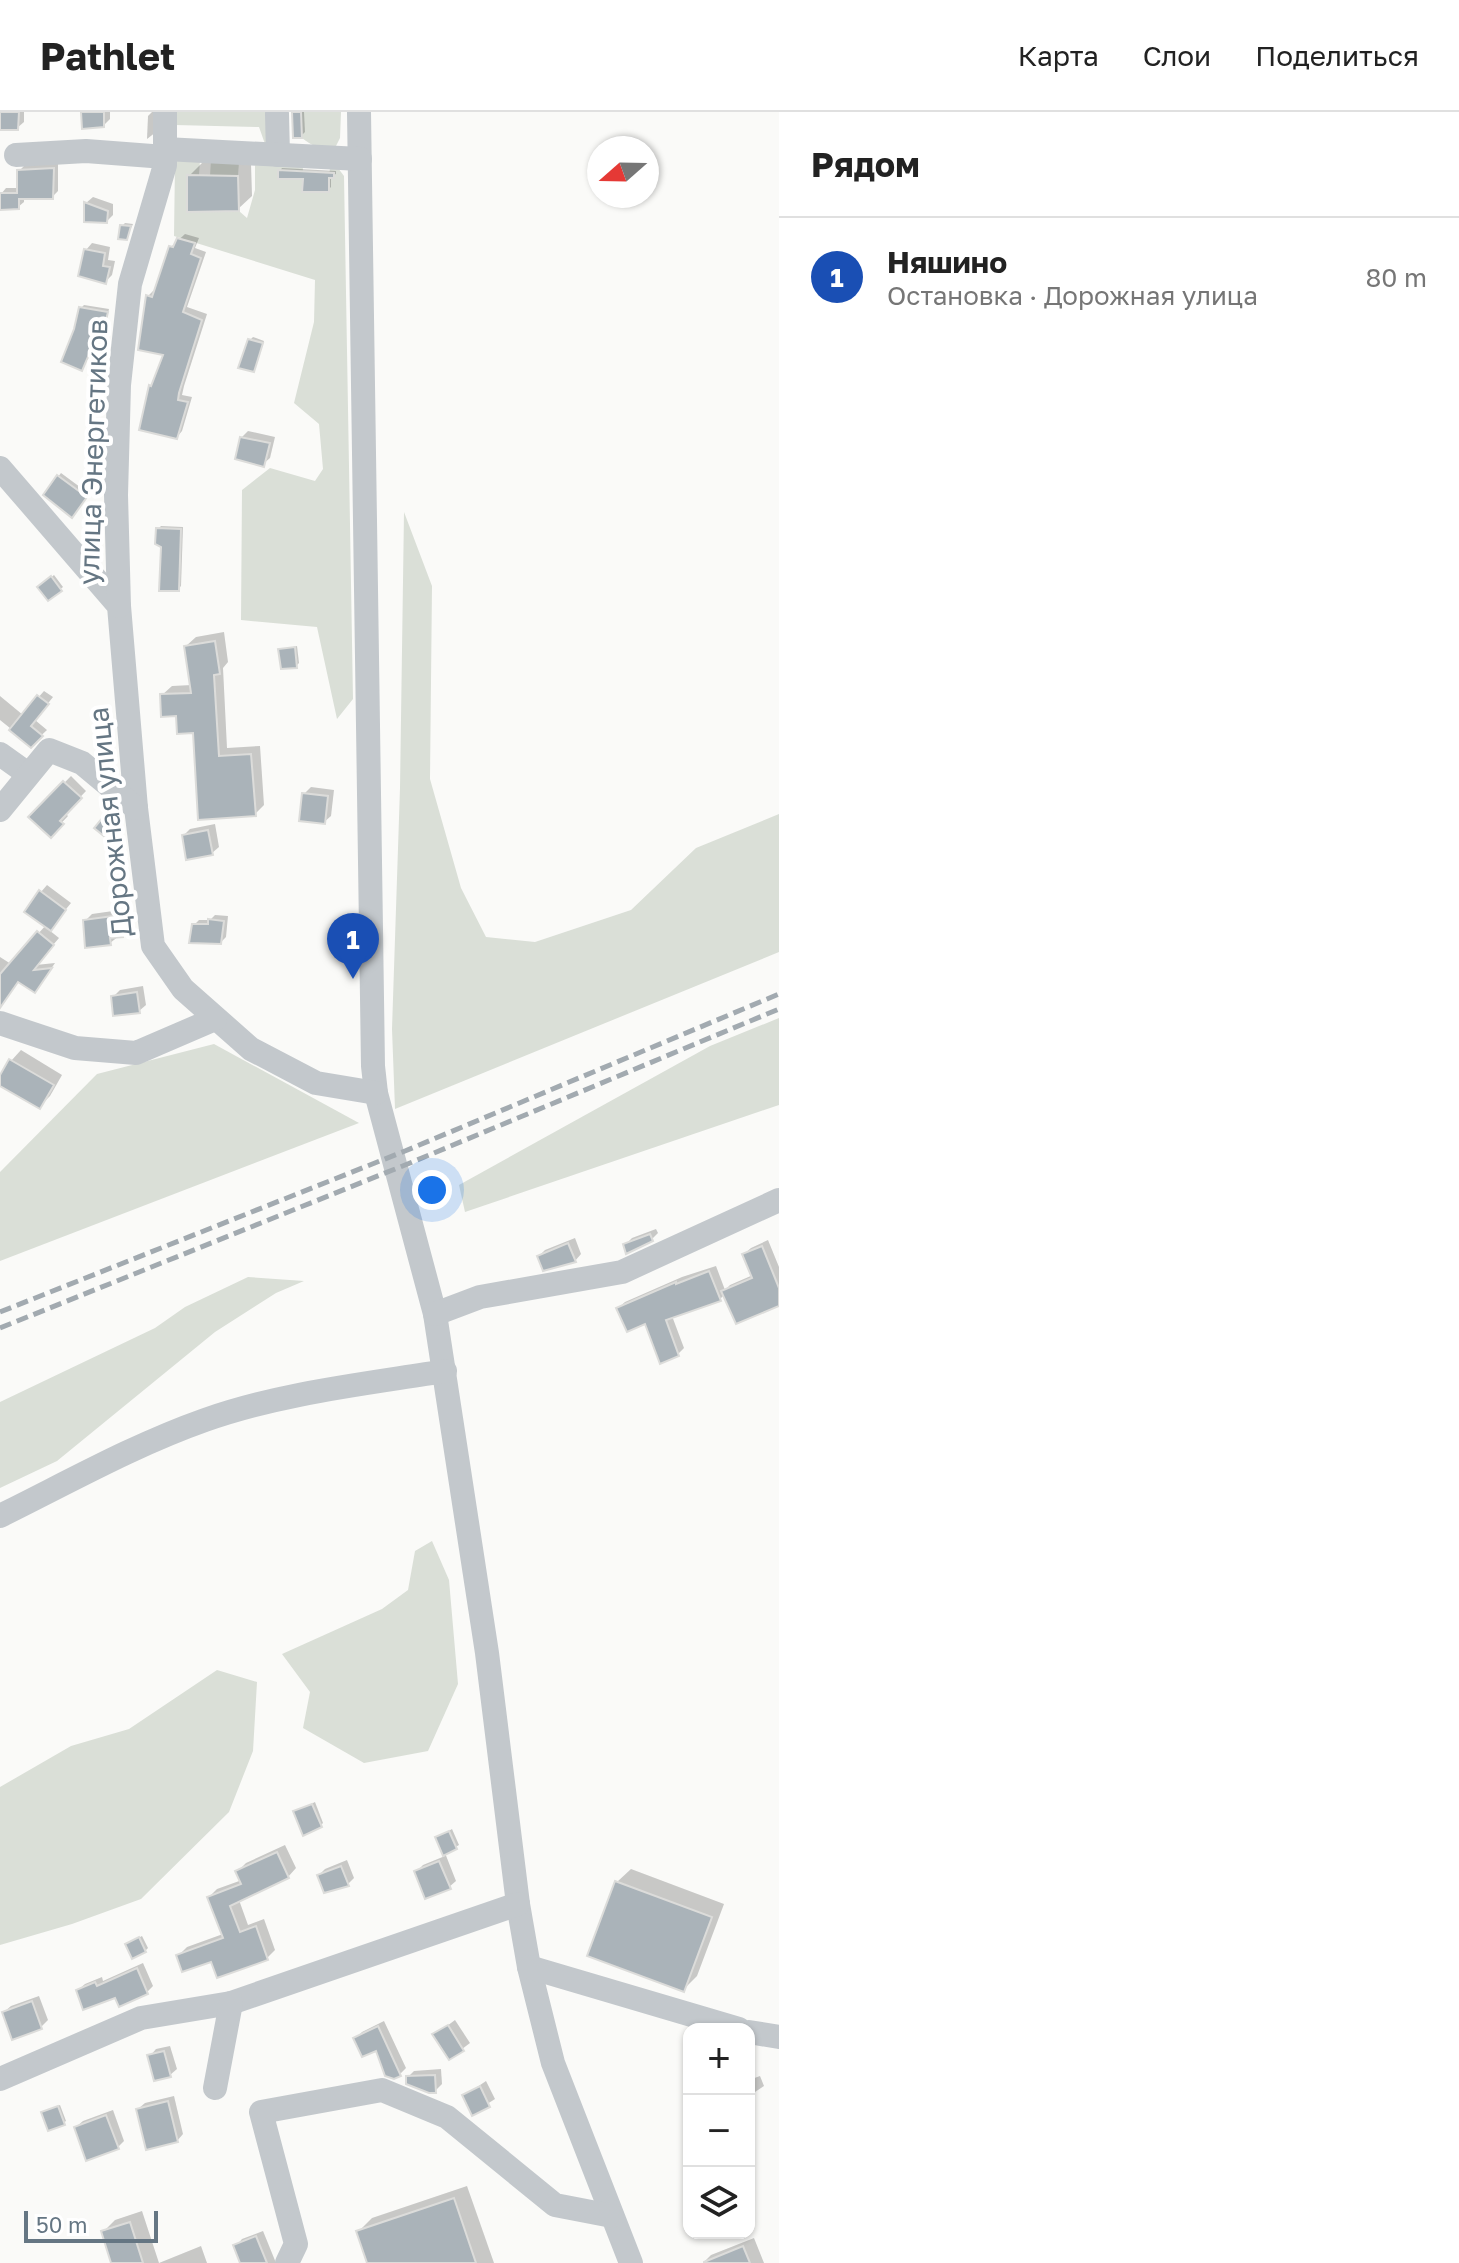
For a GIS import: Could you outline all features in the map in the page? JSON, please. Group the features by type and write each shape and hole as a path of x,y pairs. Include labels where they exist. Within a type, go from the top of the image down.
{"street":[{"name":"улица Энергетиков","path":"119,606 116,495 119,385 130,284 165,165 165,112"},
{"path":"359,112 373,1066 376,1093 435,1314 445,1371 529,1967 553,2063 631,2263"},
{"path":"277,114 278,155"},
{"path":"16,155 86,151 360,159"},
{"path":"0,468 119,606"},
{"name":"Дорожная улица","path":"119,606 136,808 153,946 183,989 251,1049 316,1083 376,1093"},
{"path":"0,810 49,750 82,763 136,808"},
{"path":"0,754 28,774"},
{"path":"0,1023 75,1048 136,1053 215,1019"},
{"path":"435,1314 480,1297 622,1272 779,1200"},
{"path":"0,1516 143,1445 204,1420 335,1388 445,1371"},
{"path":"2,2078 141,2018 231,2003 518,1904"},
{"path":"529,1967 719,2023"},
{"path":"215,2088 231,2003"},
{"path":"755,2033 779,2037"},
{"path":"287,2263 296,2244 261,2112 382,2090 447,2117 555,2205 612,2216"}],"shaded area":[{"path":"175,112 282,112 273,138 265,144 259,127 175,125"},
{"path":"301,112 341,112 340,138 336,146 318,147 302,138"},
{"path":"181,158 200,160 199,175 187,176 187,212 239,211 247,218 255,190 255,163 303,166 302,191 328,192 330,167 338,168 344,176 353,699 337,719 317,627 241,620 242,490 270,468 315,481 323,469 319,424 294,403 314,322 315,280 174,236 175,163"},
{"path":"211,160 239,161 238,176 210,176"},
{"path":"404,512 432,586 430,779 461,888 486,937 535,942 631,910 696,848 779,814 779,952 395,1109 392,1029 400,788"},
{"path":"779,1018 779,1105 465,1212 459,1185 710,1046"},
{"path":"214,1044 359,1123 0,1261 0,1172 97,1074"},
{"path":"248,1277 304,1281 276,1293 215,1332 57,1461 0,1488 0,1402 155,1328 185,1307"},
{"path":"432,1541 449,1580 458,1684 428,1751 364,1763 303,1728 310,1692 282,1654 382,1609 408,1590 415,1551"},
{"path":"217,1670 257,1682 253,1751 229,1812 141,1899 0,1945 0,1787 71,1746 129,1729"}],"building":[{"path":"0,112 19,112 18,130 0,130"},
{"path":"81,112 104,112 104,127 82,129"},
{"path":"292,112 301,112 302,138 293,138"},
{"path":"54,168 53,199 19,199 19,209 0,210 0,193 17,193 17,170"},
{"path":"278,170 334,173 334,178 329,178 329,192 302,192 303,179 278,179"},
{"path":"187,175 238,176 239,211 187,212"},
{"path":"84,202 108,211 107,223 84,222"},
{"path":"120,225 131,226 127,240 118,239"},
{"path":"177,238 195,243 191,254 201,258 183,312 202,320 179,393 178,400 188,402 177,439 139,430 149,385 163,355 138,350 146,295 152,297 169,246 173,247"},
{"path":"84,249 105,253 103,266 110,267 106,284 78,276"},
{"path":"79,307 108,312 103,332 99,331 82,371 61,362"},
{"path":"248,339 263,343 254,372 238,368"},
{"path":"240,437 270,443 264,467 235,459"},
{"path":"57,475 87,497 72,518 43,495"},
{"path":"156,528 181,529 179,591 159,591 161,547 155,544"},
{"path":"51,576 62,591 48,601 37,587"},
{"path":"215,641 220,674 214,675 219,756 251,754 256,816 198,820 193,733 177,734 176,716 161,717 160,694 191,693 184,646"},
{"path":"295,647 297,668 281,669 278,649"},
{"path":"37,695 49,704 31,726 43,736 31,748 9,730"},
{"path":"63,781 82,798 60,821 64,824 51,838 28,817"},
{"path":"302,793 328,796 325,824 299,821"},
{"path":"104,816 120,829 110,841 94,828"},
{"path":"208,830 213,855 186,860 182,835"},
{"path":"39,890 66,910 51,931 24,912"},
{"path":"121,915 123,937 110,938 111,945 85,948 83,920"},
{"path":"208,919 224,921 221,944 189,943 192,924 208,924"},
{"path":"37,931 54,945 34,970 52,968 35,993 18,982 0,1008 0,974"},
{"path":"137,992 140,1013 113,1016 111,996"},
{"path":"9,1059 54,1085 40,1109 0,1086 0,1075"},
{"path":"650,1234 653,1241 626,1254 623,1244"},
{"path":"568,1243 576,1262 543,1271 537,1256"},
{"path":"762,1246 779,1288 779,1306 736,1324 721,1291 752,1278 742,1254"},
{"path":"709,1271 721,1301 666,1320 679,1356 660,1364 645,1324 627,1332 616,1308"},
{"path":"312,1804 322,1827 303,1836 293,1811"},
{"path":"449,1831 457,1849 443,1856 435,1837"},
{"path":"277,1852 289,1878 230,1906 240,1932 256,1926 268,1960 217,1978 211,1962 182,1972 176,1955 223,1938 207,1897 241,1884 235,1871"},
{"path":"439,1861 451,1889 425,1899 414,1871"},
{"path":"341,1866 349,1886 324,1893 317,1875"},
{"path":"615,1881 712,1917 684,1992 587,1956"},
{"path":"139,1937 146,1952 132,1959 125,1944"},
{"path":"137,1968 148,1994 119,2007 115,1998 83,2010 76,1990 95,1982 97,1986"},
{"path":"32,2001 42,2029 12,2040 2,2012"},
{"path":"448,2025 464,2051 449,2060 432,2034"},
{"path":"378,2026 401,2076 394,2079 385,2076 376,2051 362,2057 353,2038"},
{"path":"164,2051 171,2077 154,2081 147,2055"},
{"path":"435,2075 436,2093 406,2084 406,2076"},
{"path":"480,2086 490,2107 472,2116 462,2095"},
{"path":"168,2101 178,2142 146,2150 136,2109"},
{"path":"58,2106 65,2125 48,2131 41,2112"},
{"path":"106,2115 119,2149 86,2161 74,2127"},
{"path":"454,2198 476,2263 367,2263 356,2231"},
{"path":"130,2222 143,2263 111,2263 101,2231"},
{"path":"256,2236 267,2263 240,2263 233,2245"},
{"path":"743,2246 750,2263 704,2263 704,2262"}],"railway":[{"path":"0,1312 405,1151 779,994"},
{"path":"0,1328 410,1163 779,1009"}],"place":[{"name":"Няшино","path":"353,979"}]}
